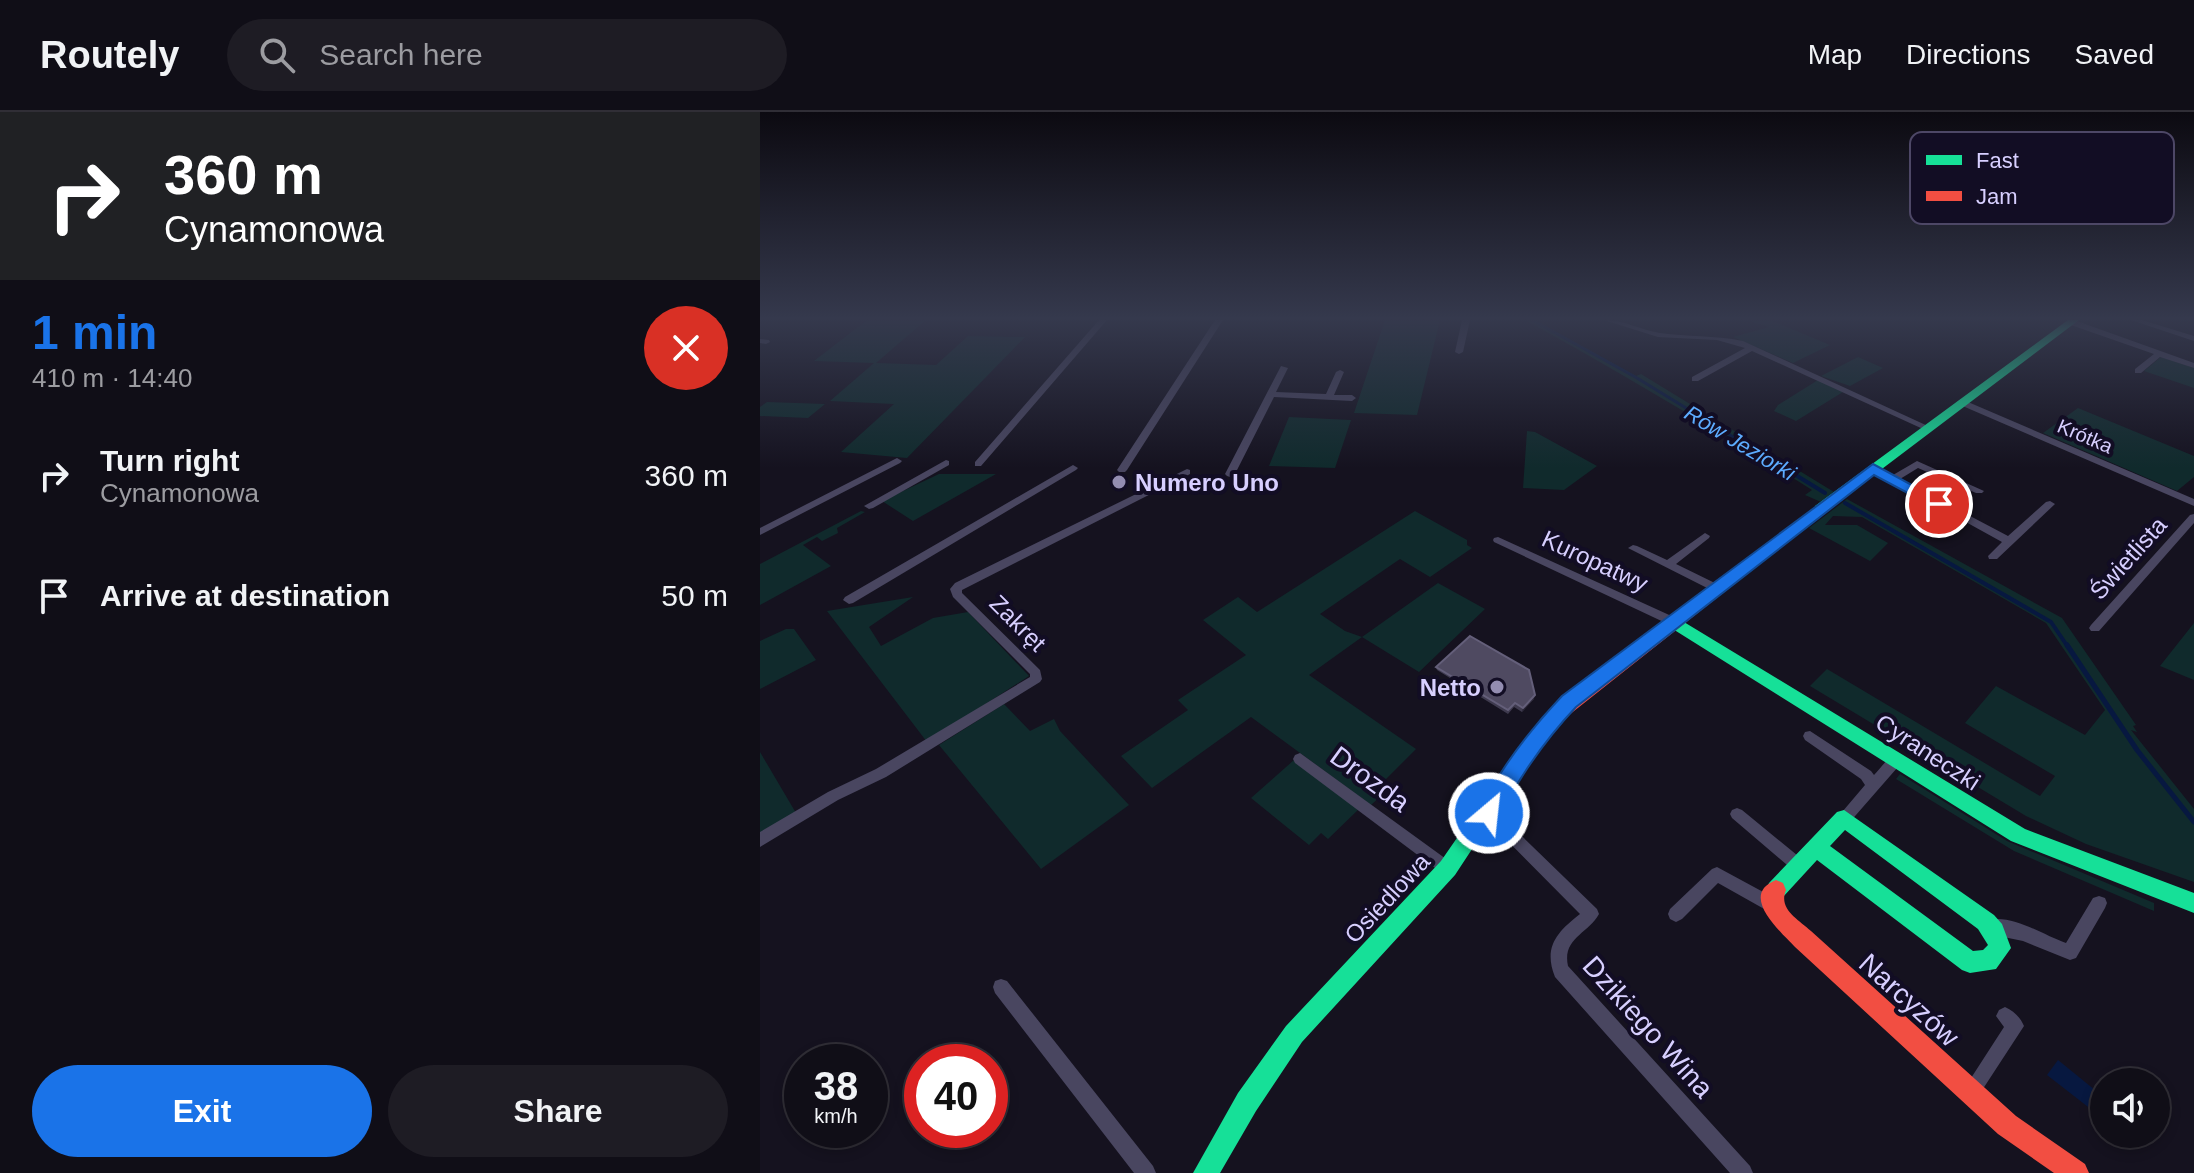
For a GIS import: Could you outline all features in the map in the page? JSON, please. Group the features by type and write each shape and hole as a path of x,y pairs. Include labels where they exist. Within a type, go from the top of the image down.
{"street":[{"path":"978,464 1060,370"},
{"path":"1122,470 1187,370"},
{"path":"1230,474 1283,370"},
{"path":"1695,379 1713,370"},
{"path":"1795,370 1926,427"},
{"name":"Osiedlowa","path":"1206,1173 1294,1035 1367,952 1448,869 1489,813 1513,768 1552,718 1926,427 2006,370"},
{"path":"1329,396 1340,372"},
{"path":"1272,394 1352,398"},
{"name":"Krótka","path":"1961,402 2194,503"},
{"path":"760,532 897,461"},
{"path":"869,506 946,463"},
{"path":"1893,479 1917,464 1979,491"},
{"path":"849,600 1073,468"},
{"path":"1873,468 2009,541"},
{"name":"Zakręt","path":"760,840 833,796 881,773 1034,682 1036,673 957,594 959,586 1187,472"},
{"path":"1993,556 2050,504"},
{"name":"Świetlista","path":"2095,628 2194,517"},
{"path":"1668,565 1705,536"},
{"name":"Kuropatwy","path":"1498,540 1674,622"},
{"path":"1633,548 1717,589"},
{"name":"Cyraneczki","path":"1674,622 2018,835 2169,896 2194,903"},
{"path":"1810,736 1866,775 1874,786"},
{"name":"Drozda","path":"1300,759 1448,869"},
{"path":"1676,914 1717,874 1772,905 1774,891 1897,760"},
{"name":"Dzikiego Wina","path":"1489,813 1591,914 1558,947 1561,971 1743,1173"},
{"path":"1737,814 1798,865"},
{"path":"1817,848 1970,962 1985,963 1994,958 2000,948 1990,927 1844,818"},
{"name":"Cyraneczki","path":"2169,896 2194,913"},
{"path":"1990,927 2025,931 2053,947 2070,952 2099,903"},
{"name":"Narcyzów","path":"1772,905 1803,939 2007,1125 2076,1173"},
{"path":"1001,987 1146,1173"},
{"path":"1971,1092 2015,1026 2005,1016"}],"green space":[{"path":"866,370 993,370 907,458 841,452 894,404 830,401"},
{"path":"1368,370 1428,370 1417,415 1354,413"},
{"path":"1613,370 1624,370 1636,376 1641,374 1834,492 1821,502 1805,495 1812,490"},
{"path":"1834,370 1880,370 1850,386 1821,376"},
{"path":"2194,370 2194,388 2144,371"},
{"path":"1818,380 1843,392 1796,421 1774,411 1778,405"},
{"path":"767,402 825,404 808,418 760,416 760,407"},
{"path":"2078,408 2194,456 2194,477 2177,491 2043,433"},
{"path":"1289,417 1351,420 1335,468 1269,466"},
{"path":"1527,431 1535,432 1597,466 1564,490 1523,488"},
{"path":"939,474 996,474 913,521 882,501"},
{"path":"1847,499 2062,618 2136,725 2133,726 2137,732 2131,730 2194,809 2194,882 2086,844 2026,816 1810,686 1827,669 2040,796 2055,776 1965,723 1996,686 2085,735 2105,710 2046,623 1862,517 1833,516 1825,525 1857,525 1888,543 1870,561 1809,528"},
{"path":"861,511 865,512 837,528 838,533 822,541 817,537 803,545 831,566 760,605 760,564"},
{"path":"1415,511 1467,540 1467,545 1472,548 1430,577 1400,559 1320,614 1345,631 1362,637 1309,675 1416,749 1375,790 1382,795 1371,805 1251,717 1152,788 1121,756 1188,710 1178,700 1246,655 1203,620 1238,597 1257,612"},
{"path":"1438,583 1485,609 1419,672 1362,637"},
{"path":"913,597 869,627 881,646 933,618 968,612 1029,676 927,742 827,611"},
{"path":"2194,623 2194,680 2160,666"},
{"path":"786,629 794,629 816,660 760,689 760,641"},
{"path":"1004,704 1030,731 1054,719 1060,731 1129,805 1041,869 939,745"},
{"path":"760,752 796,813 760,834"},
{"path":"1294,760 1360,808 1328,839 1321,833 1309,845 1251,798"},
{"path":"1900,774 2007,841 2154,903 2154,911 2014,851 1896,779"}],"water":[{"path":"2058,1060 2090,1086 2090,1108 2047,1075"}],"building":[{"name":"Netto","path":"1470,636 1529,670 1535,695 1523,708 1515,703 1508,710 1436,667"}],"waterway":[{"name":"Rów Jeziorki","path":"1622,370 1779,465"},
{"name":"Rów Jeziorki","path":"1776,463 1825,493"},
{"path":"1845,503 2051,622 2068,647"},
{"path":"2067,645 2137,750 2194,822"}],"traffic: fast":[{"path":"1820,509 2007,370"},
{"path":"1674,622 2018,835 2194,903"},
{"path":"1206,1173 1247,1102 1294,1034 1448,868 1537,736 1563,710"},
{"path":"1776,890 1844,818 1986,922 1994,931 2000,948 1988,961 1970,962 1817,848"}],"traffic: jam":[{"path":"1563,710 1820,509"},
{"path":"1776,890 1772,895 1774,911 1803,939 2007,1125 2076,1173"}],"place":[{"name":"Numero Uno","path":"1119,482"},
{"name":"Netto","path":"1497,687"}],"route":[{"path":"1489,813 1513,768 1569,701 1873,468 1939,504"}]}
